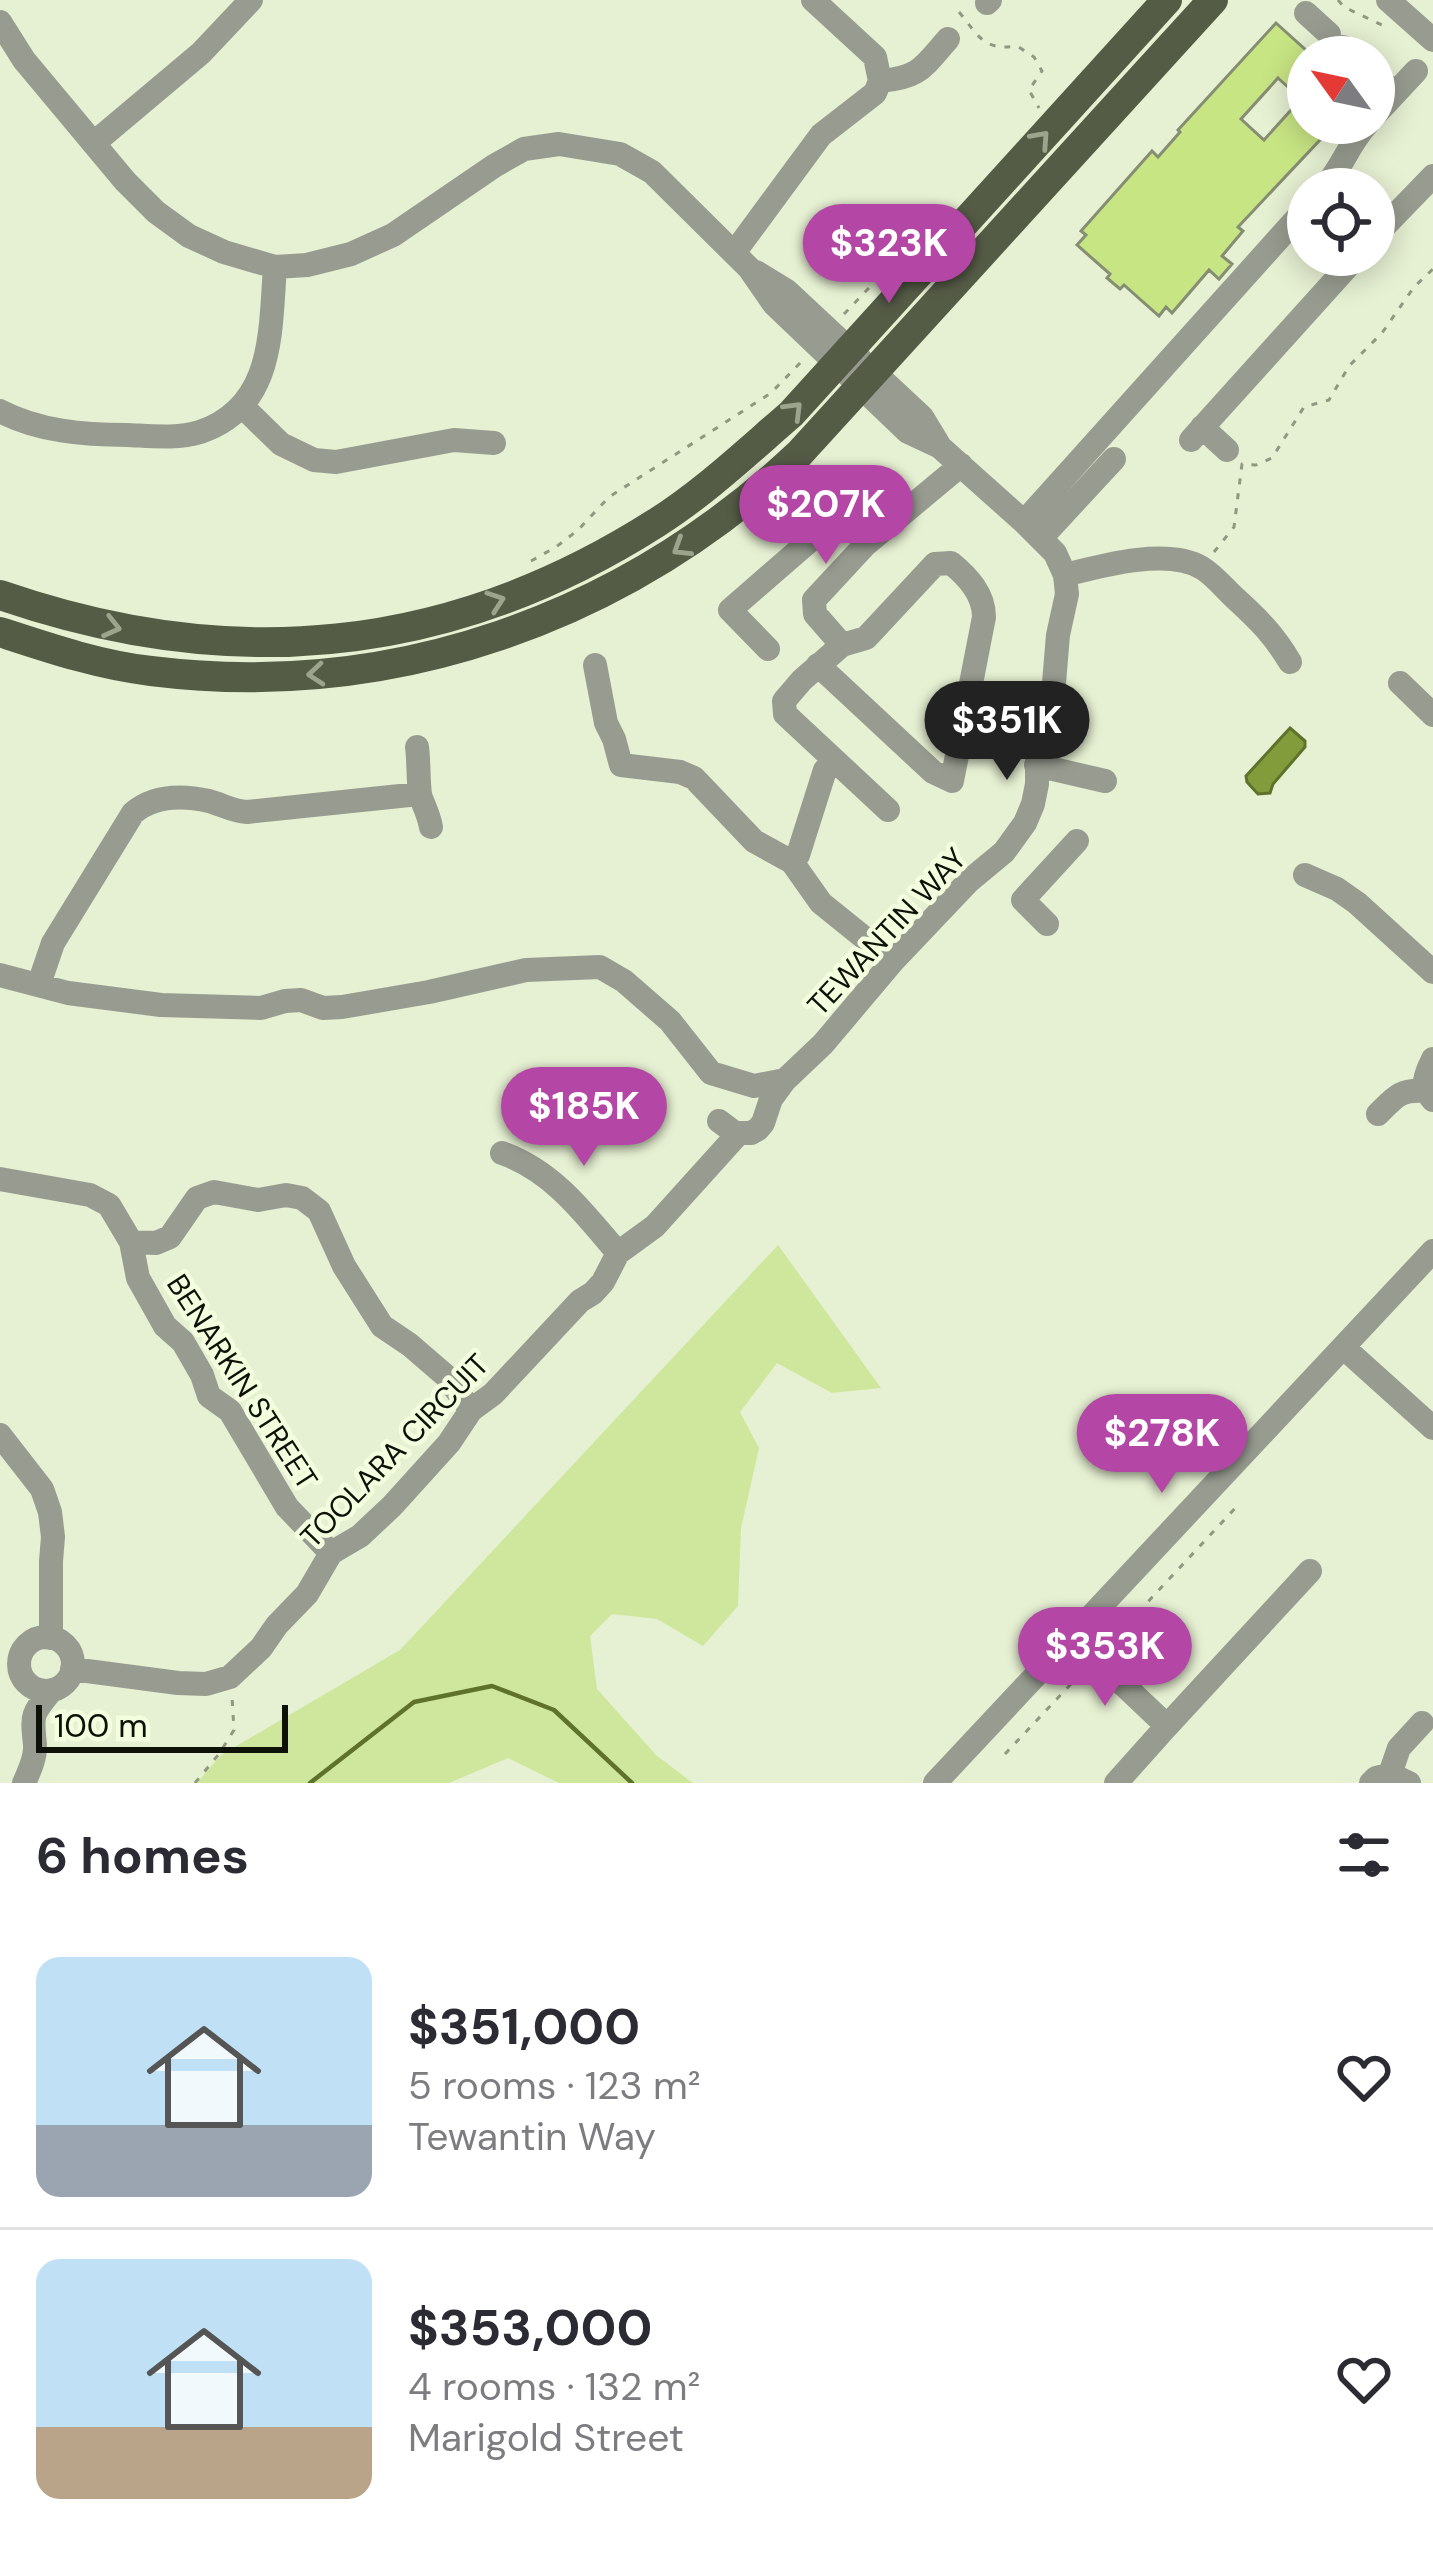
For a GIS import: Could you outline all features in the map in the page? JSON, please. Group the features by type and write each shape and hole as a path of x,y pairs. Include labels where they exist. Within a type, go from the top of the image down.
{"main road":[{"path":"0,596 136,633 269,645 342,640 415,626 575,569 658,522 791,414 833,347 1167,0"},
{"path":"0,632 70,655 148,671 226,677 312,676 437,656 579,605 638,575 757,494 799,454 1213,0"}],"street":[{"path":"94,143 201,53 250,0"},
{"path":"742,261 820,135 875,93 880,81 875,57 813,0"},
{"path":"1388,0 1433,40"},
{"path":"1306,14 1331,36"},
{"path":"0,22 24,59 155,212 189,236 274,267 351,254 393,235 524,149 559,144 620,154 652,172 742,261 788,291 908,432 940,447 1033,530 1055,553 1065,575 1101,565 1184,560 1202,568 1273,633 1290,662"},
{"path":"880,81 917,73 948,39"},
{"path":"1395,93 1416,71"},
{"path":"1395,215 1433,176"},
{"path":"1033,530 1287,231"},
{"path":"0,411 47,429 106,435 172,436 199,432 220,422 242,406 259,381 268,353 274,267"},
{"path":"1227,449 1197,433 1339,276"},
{"path":"242,406 281,444 314,460 336,462 454,440 494,443"},
{"path":"1033,530 1114,459"},
{"path":"842,645 819,620 813,605 818,595 850,560 961,465"},
{"path":"768,649 730,610 821,531 868,482"},
{"path":"821,531 850,560"},
{"path":"818,665 933,772 952,781 984,617 978,592 956,568 940,562 866,638 842,645 818,665 787,695 783,710 888,810"},
{"name":"TEWANTIN WAY","path":"739,1105 785,1080 824,1044 892,961 1016,838 1034,804 1037,741 1053,695 1067,594 1065,575"},
{"path":"596,665 606,723 621,765 694,778 754,841 792,862 821,902 892,961"},
{"path":"1400,683 1433,715"},
{"path":"417,748 419,794 431,827"},
{"path":"1036,765 1105,781"},
{"path":"792,862 825,770"},
{"path":"0,975 39,984 53,943 133,813 146,802 165,797 247,812 419,794"},
{"path":"1016,838 1051,866"},
{"path":"1047,923 1023,900 1077,841"},
{"path":"1305,875 1358,903 1433,972"},
{"name":"TOOLARA CIRCUIT","path":"39,984 68,993 161,1005 261,1008 301,1000 323,1008 526,970 600,967 670,1021 739,1105 717,1156 655,1226 619,1253 593,1293 580,1301 493,1394 471,1410 449,1443 392,1506 360,1536 331,1553 307,1594 230,1677"},
{"path":"1429,1096 1424,1082 1433,1059"},
{"path":"1378,1114 1408,1090 1429,1096"},
{"path":"502,1153 526,1162 557,1184 619,1253"},
{"name":"BENARKIN STREET","path":"0,1179 90,1196 109,1205 131,1242 138,1278 165,1326 183,1342 209,1396 230,1411 287,1507 331,1553"},
{"path":"131,1242 156,1243 170,1237 197,1198 214,1192 258,1199 302,1198 319,1211 344,1266 382,1326 446,1376 471,1410"},
{"path":"935,1783 1433,1251"},
{"path":"1343,1347 1433,1428"},
{"path":"0,1435 42,1489 50,1512 51,1638"},
{"path":"1116,1783 1310,1571"},
{"path":"1072,1636 1167,1726"},
{"path":"51,1638 70,1652 72,1669 65,1683 43,1691 28,1684 10,1659 34,1640 51,1638"},
{"path":"72,1669 178,1684 206,1684 230,1677"},
{"path":"24,1783 36,1748 31,1729 36,1709 51,1690"},
{"path":"1390,1780 1399,1748 1423,1723"}],"path":[{"path":"1338,0 1344,8 1399,33"},
{"path":"959,12 986,44 998,49 1017,46 1034,58 1042,71 1029,89 1043,115"},
{"path":"522,565 567,538 609,497 771,393 833,347 910,245"},
{"path":"1202,568 1234,527 1242,464 1256,465 1272,458 1304,407 1329,400 1349,367 1433,269"},
{"path":"748,530 814,472"},
{"path":"1112,1651 1116,1636 1240,1503"},
{"path":"1005,1754 1070,1685 1088,1676"},
{"path":"195,1783 234,1730 230,1677"}],"shaded area":[{"path":"1290,728 1305,741 1305,747 1270,793 1258,794 1246,776"},
{"path":"778,1245 881,1388 832,1393 777,1363 740,1412 759,1448 741,1528 738,1606 703,1646 657,1619 612,1614 590,1636 597,1689 657,1756 693,1783 559,1783 508,1758 449,1783 197,1783 221,1755 400,1650"}],"building":[{"path":"1276,23 1290,36 1287,86 1278,78 1241,119 1264,140 1287,115 1287,144 1316,144 1294,168 1287,168 1287,175 1238,227 1243,231 1222,256 1232,264 1219,279 1209,270 1172,313 1166,307 1159,316 1124,285 1120,289 1107,278 1110,274 1077,245 1086,235 1081,231 1152,151 1158,157"}],"waterway":[{"path":"310,1783 414,1702 492,1686 554,1710 632,1783"}]}
